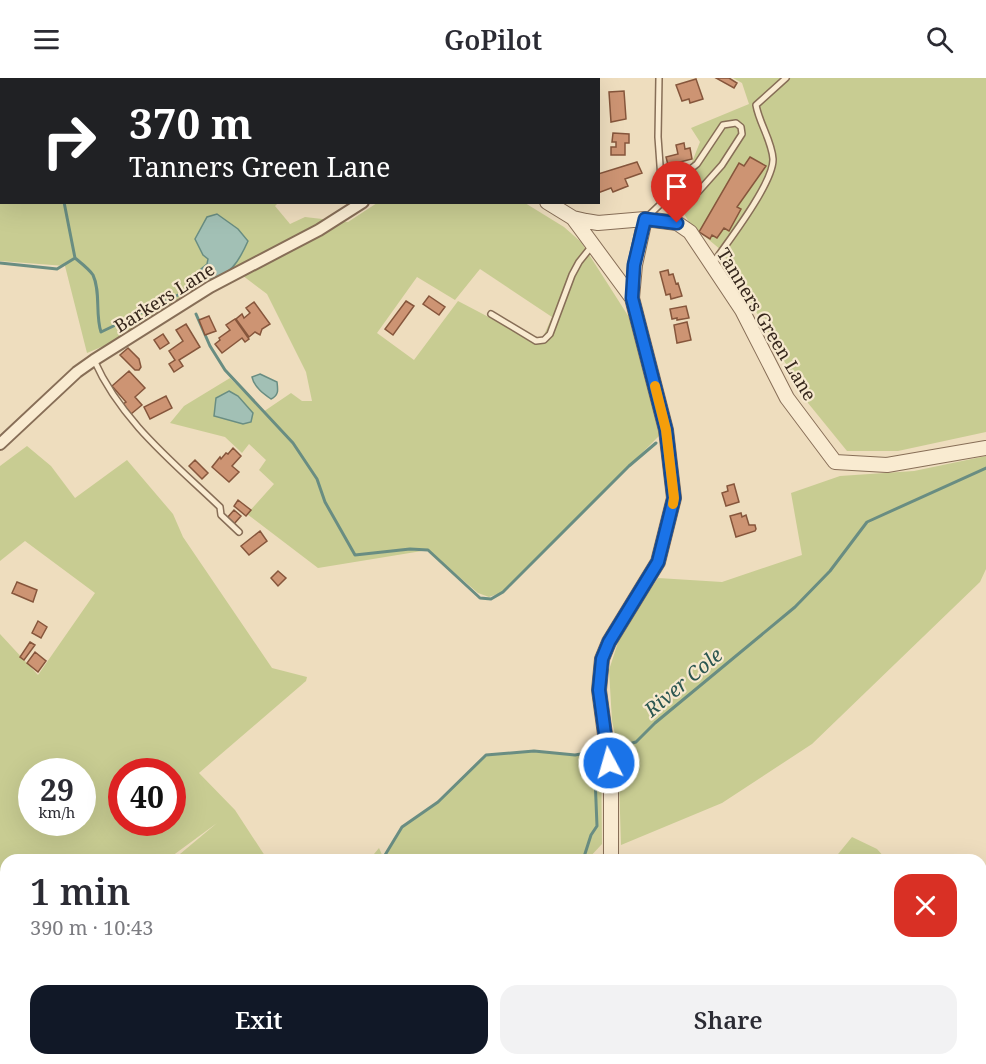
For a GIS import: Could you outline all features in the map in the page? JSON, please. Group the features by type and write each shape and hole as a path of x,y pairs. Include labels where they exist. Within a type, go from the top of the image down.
{"street":[{"name":"Barkers Lane","path":"0,444 77,372 94,360 210,287 319,230 360,204"},
{"path":"550,204 573,218 598,223 675,218"},
{"path":"573,218 632,298"},
{"name":"Tanners Green Lane","path":"675,218 690,232 742,310 787,398 835,462 887,465 986,448"},
{"path":"610,854 611,780 599,690 602,659 609,642 658,562 674,498 666,430 632,298 634,265 645,219"}],"lane":[{"path":"659,78 658,137 661,179 675,218"},
{"path":"712,265 753,205 770,174 772,156 756,105 786,78"},
{"path":"665,189 697,164 723,125 736,123 741,127 742,134 716,172 675,218"},
{"path":"645,219 668,197"},
{"path":"491,314 536,341 544,340 550,334 579,262 592,246"},
{"path":"94,360 104,383 147,440 220,507 221,515 239,532"}],"green space":[{"path":"733,78 986,78 986,432 898,451 847,451 808,403 721,250 690,224 667,184 667,172 690,167 700,142 691,128 749,104 742,83"},
{"path":"0,204 277,204 275,206 290,224 305,217 348,222 375,204 527,204 564,227 581,242 634,325 662,433 503,592 489,597 478,593 428,550 318,568 247,514 274,484 259,470 266,460 249,444 242,453 225,437 170,423 184,406 230,378 263,412 291,393 302,401 312,401 306,372 267,294 234,269 197,285 125,337 87,353 65,266 0,261","holes":["480,269 552,317 540,344 458,301 414,360 377,333 417,277 455,300"]},
{"path":"27,446 51,466 75,498 127,460 173,514 183,537 272,668 307,677 306,681 199,773 235,810 264,854 180,854 217,823 175,854 0,854 0,634 38,675 95,593 25,541 0,561 0,466"},
{"path":"986,456 986,569 980,582 812,744 722,803 621,845 618,748 612,721 609,670 621,633 658,578 722,582 802,555 791,493 840,476 914,471"},
{"path":"534,751 575,755 601,751 602,844 593,854 385,854 402,827 438,802 486,755"},
{"path":"852,837 877,849 882,854 838,854"},
{"path":"379,848 382,854 374,854"}],"water":[{"path":"217,214 238,229 248,241 237,261 227,272 213,278 204,278 201,269 207,264 208,259 203,255 195,239 207,217"},
{"path":"260,374 277,382 277,392 271,399 253,381 252,377"},
{"path":"229,391 238,396 253,413 251,422 243,424 214,416 216,398"}],"building":[{"path":"716,78 729,78 737,83 734,88"},
{"path":"696,79 703,99 690,103 689,99 682,101 676,85"},
{"path":"624,91 626,119 611,122 609,92"},
{"path":"613,133 629,134 629,143 625,143 625,155 611,155 611,147 616,147 616,142 612,142"},
{"path":"684,143 685,149 690,148 692,159 668,165 666,157 678,154 676,145"},
{"path":"750,157 766,166 737,207 741,209 729,231 724,228 717,238 712,235 710,239 699,232 739,163 744,166"},
{"path":"637,162 642,173 625,179 628,186 613,192 611,188 600,192 600,173"},
{"path":"668,270 669,275 673,274 676,284 678,283 682,296 671,299 670,294 666,295 660,272"},
{"path":"429,296 445,307 439,315 423,304"},
{"path":"406,301 414,306 393,335 385,329"},
{"path":"254,302 270,324 262,329 260,335 255,332 249,337 236,319 242,314 244,318 250,313 246,308"},
{"path":"686,306 689,318 672,319 670,309"},
{"path":"209,316 216,331 205,335 199,320"},
{"path":"235,319 249,339 245,342 242,338 222,353 215,344 230,330 226,325"},
{"path":"687,322 691,340 677,343 674,325"},
{"path":"186,324 200,347 179,360 183,366 174,372 169,364 175,360 169,351 183,341 176,330"},
{"path":"163,334 169,343 160,349 154,340"},
{"path":"128,348 139,359 141,367 139,370 135,370 120,355"},
{"path":"129,371 145,388 135,397 142,405 131,414 123,404 126,402 112,386"},
{"path":"166,396 172,408 150,419 144,407"},
{"path":"233,448 241,456 232,466 239,472 229,482 212,467 220,457 221,459"},
{"path":"195,460 208,473 202,479 189,466"},
{"path":"734,484 739,502 726,506 722,493 728,491 727,486"},
{"path":"238,500 251,510 246,516 234,506"},
{"path":"234,510 241,516 234,524 227,518"},
{"path":"741,513 742,517 746,515 749,525 755,525 756,529 736,537 730,516"},
{"path":"260,531 267,541 249,555 241,546"},
{"path":"278,571 286,578 278,586 271,578"},
{"path":"17,582 37,590 33,602 12,593"},
{"path":"38,621 47,627 41,638 32,633"},
{"path":"30,642 35,645 24,660 20,657"},
{"path":"35,652 46,661 38,672 27,663"}],"waterway":[{"path":"64,204 75,258"},
{"path":"0,263 57,269 75,258 93,275 101,332 178,295"},
{"path":"196,314 210,346 225,370 293,443 317,479 325,502 355,555 410,549 428,550 480,598 491,599 503,592 629,466 656,443"},
{"name":"River Cole","path":"611,749 636,742 655,723 795,607 830,571 867,522 986,468"},
{"name":"River Cole","path":"386,854 402,827 438,802 486,755 534,751 575,755 604,750"},
{"path":"585,854 591,835 597,826 594,752"}],"slow traffic":[{"path":"655,386 666,430 673,504"}],"route":[{"path":"609,763 599,690 602,659 609,642 658,562 674,498 666,430 632,298 634,265 645,219 677,223"}]}
